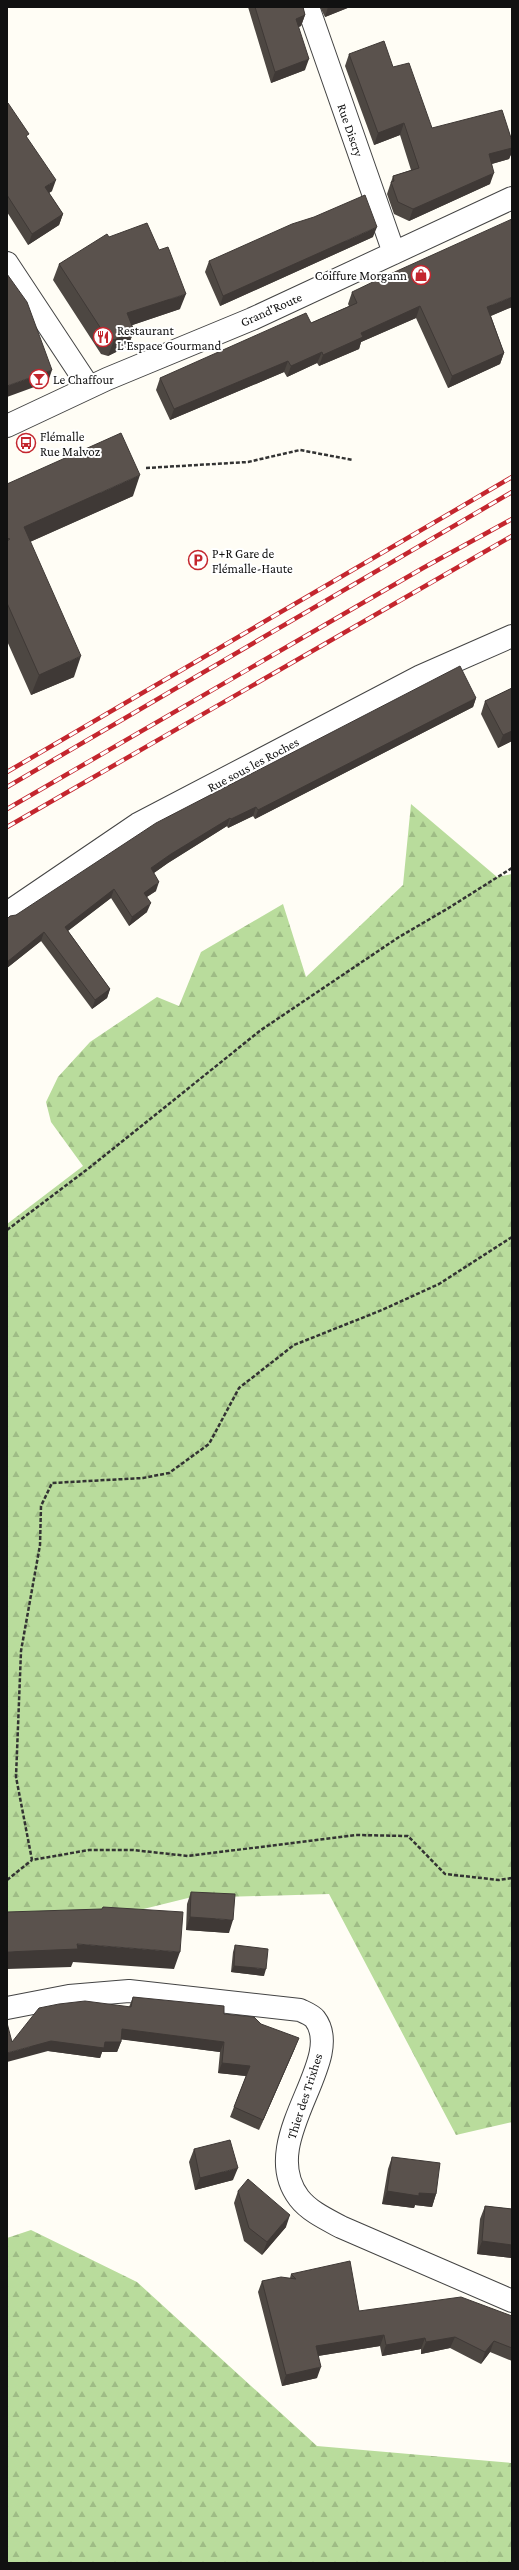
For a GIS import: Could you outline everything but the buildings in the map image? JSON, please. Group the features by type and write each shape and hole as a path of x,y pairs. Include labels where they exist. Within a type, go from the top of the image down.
{"street":[{"name":"Rue Discry","path":"308,7 394,253"},
{"name":"Grand'Route","path":"7,426 90,387 252,319 512,198"},
{"path":"7,263 90,387"},
{"name":"Rue sous les Roches","path":"7,913 138,824 421,676 512,636"},
{"name":"Thier des Trixhes","path":"7,2008 69,1996 129,1991 300,2010 315,2019 322,2037 319,2060 291,2134 286,2154 287,2174 299,2198 318,2215 341,2227 512,2301"}],"path":[{"path":"146,468 248,462 300,450 353,460"},
{"path":"7,1230 89,1168 261,1030 399,937 512,868"},
{"path":"32,1860 16,1777 21,1651 40,1545 41,1506 52,1483 143,1478 169,1473 208,1444 239,1388 294,1345 382,1310 439,1284 512,1237"},
{"path":"7,1880 32,1860 90,1850 133,1850 188,1856 356,1835 408,1836 445,1874 499,1880 512,1878"}],"green space":[{"path":"411,804 497,877 512,874 512,2122 456,2135 329,1894 188,1898 103,1919 7,1915 7,1224 83,1166 51,1122 46,1102 58,1077 90,1042 157,997 179,1006 201,952 283,904 306,977 403,885"},
{"path":"31,2230 137,2282 317,2446 512,2463 512,2563 7,2563 7,2238"}],"railway":[{"path":"7,772 512,477"},
{"path":"7,787 512,492"},
{"path":"7,809 423,568 512,519"},
{"path":"7,827 512,536"}],"place":[{"name":"Coiffure Morgann","path":"421,275"},
{"name":"Restaurant L'Espace Gourmand","path":"103,337"},
{"name":"Le Chaffour","path":"39,379"},
{"name":"Flémalle Rue Malvoz","path":"26,443"},
{"name":"P+R Gare de Flémalle-Haute","path":"198,560"}]}
